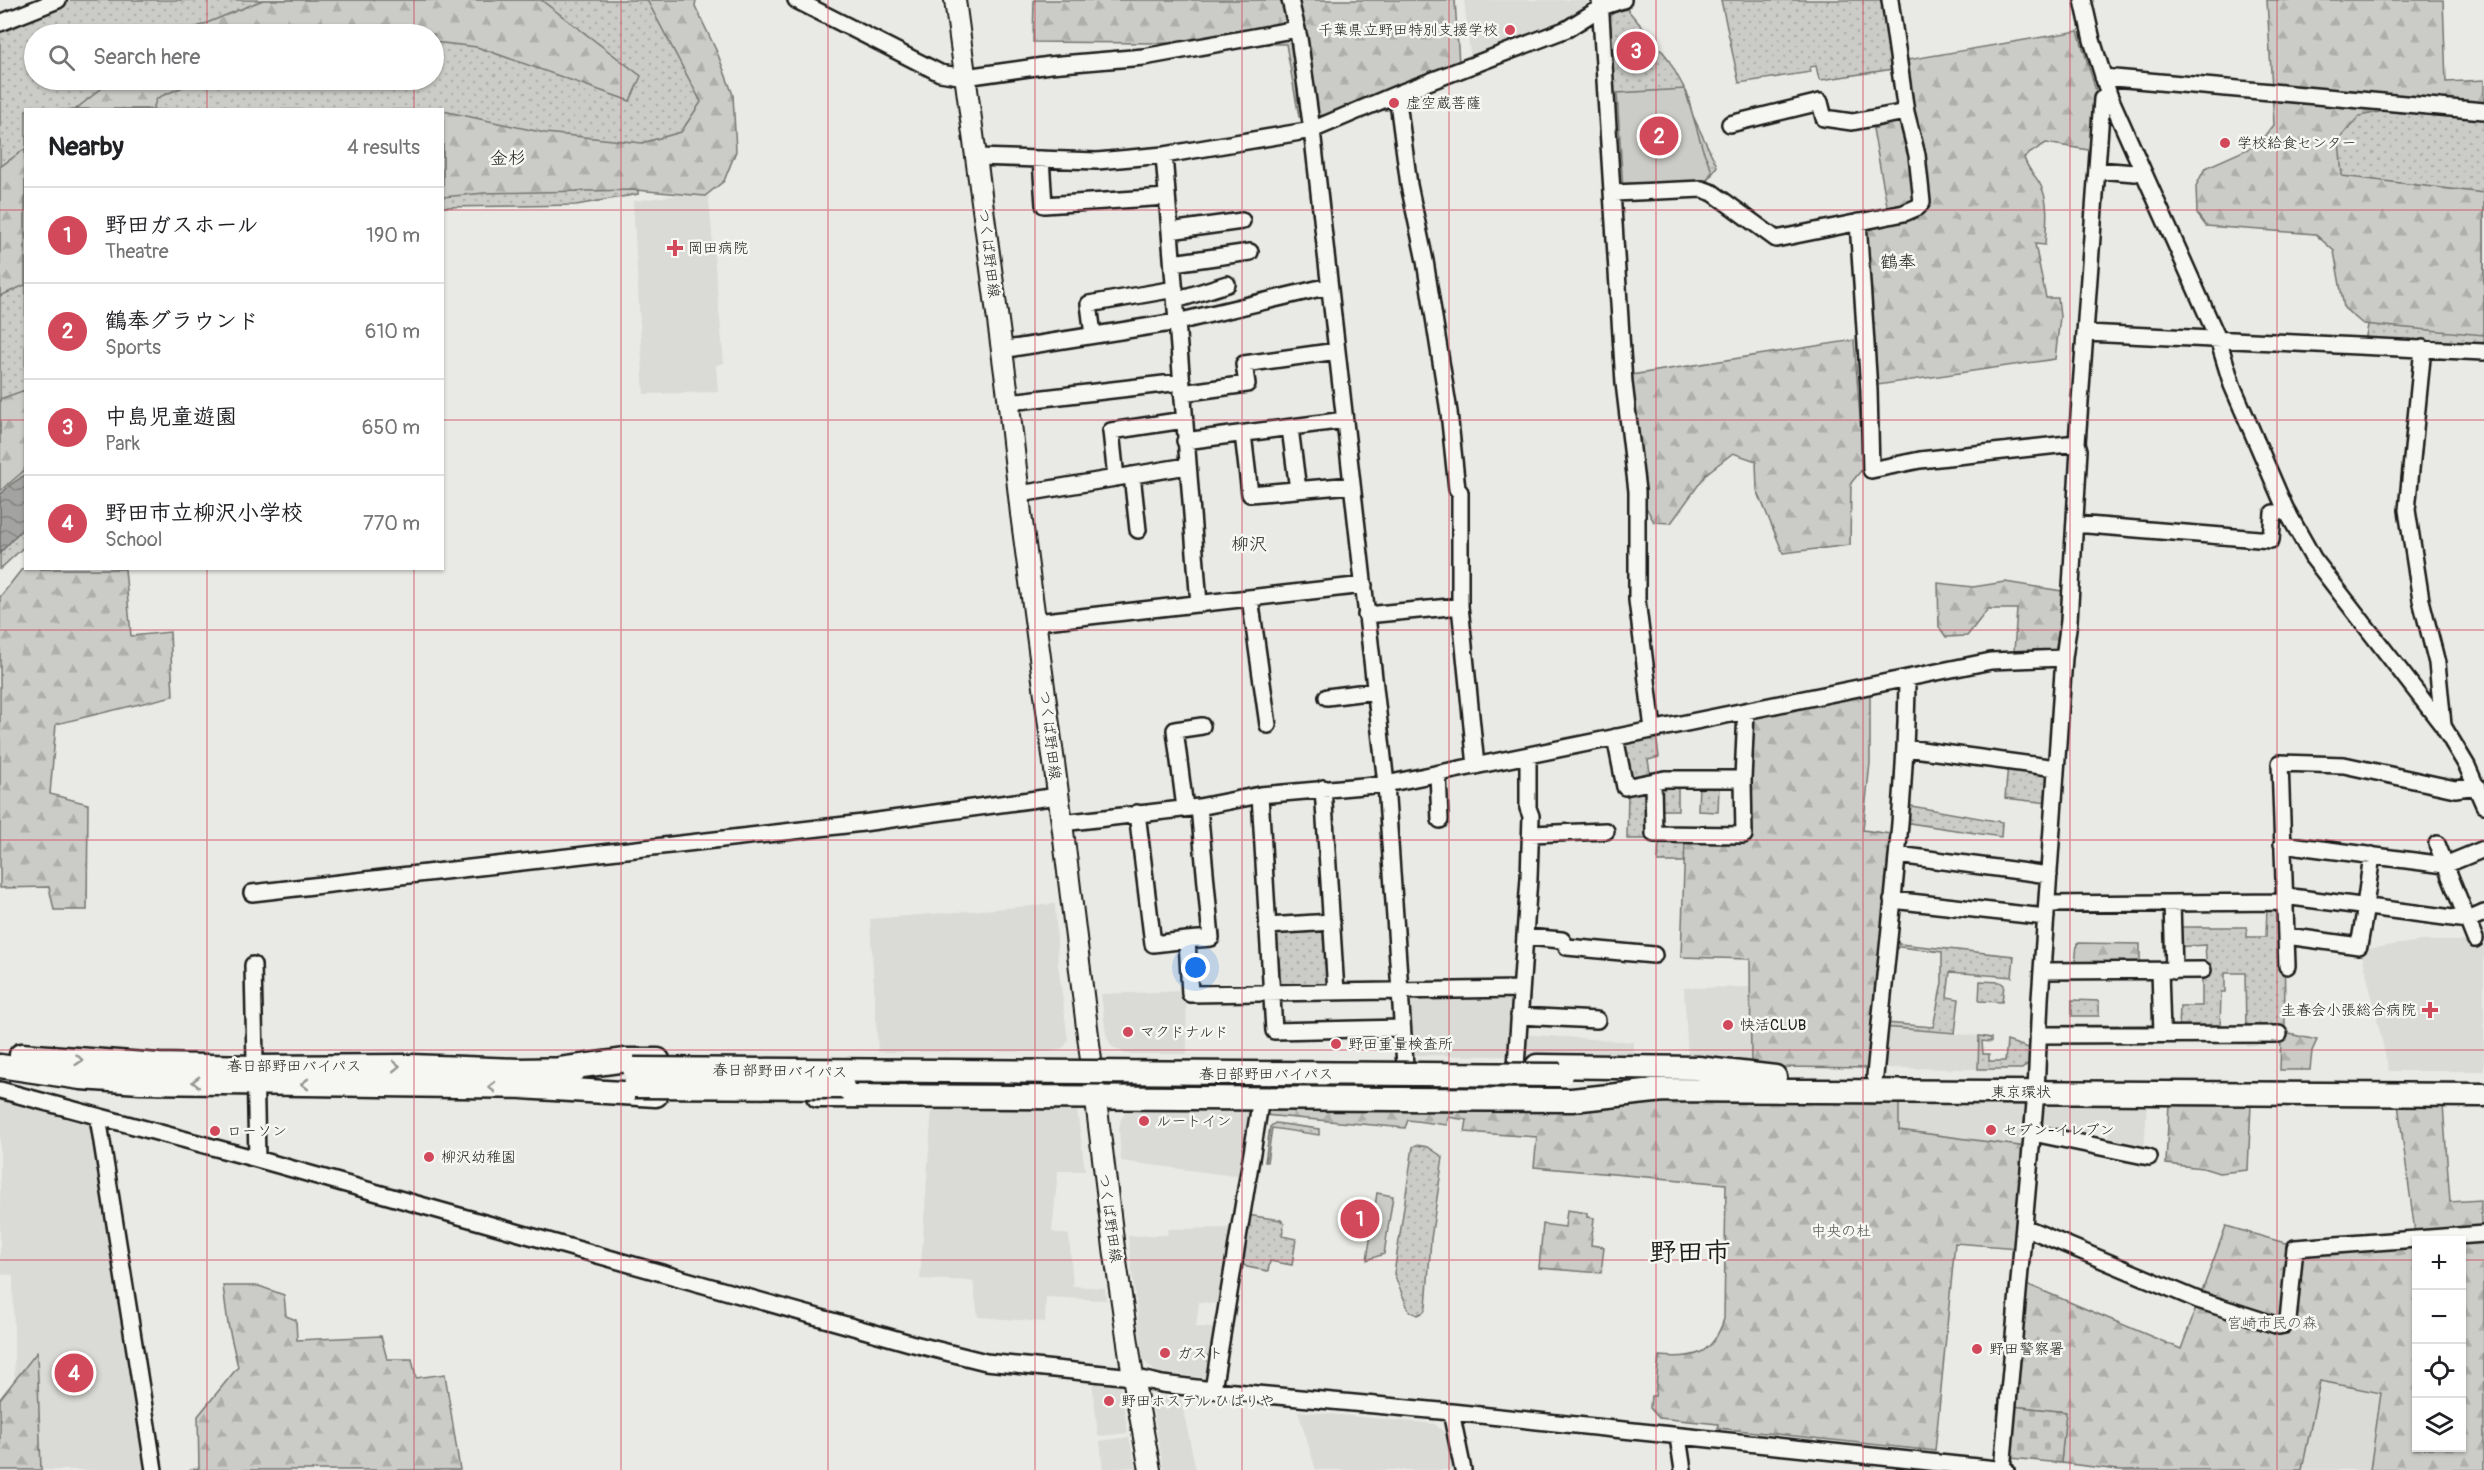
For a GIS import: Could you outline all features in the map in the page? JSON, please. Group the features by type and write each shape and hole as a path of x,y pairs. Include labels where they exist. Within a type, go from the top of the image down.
{"highway":[{"name":"春日部野田バイパス","path":"0,1053 254,1075 520,1087 634,1078 1560,1082"},
{"path":"560,1069 626,1060 1090,1062 1698,1068 1775,1077"},
{"name":"春日部野田バイパス","path":"0,1066 93,1078 254,1075 410,1065 519,1070 560,1069 634,1078"},
{"name":"東京環状","path":"1560,1082 1875,1077 2036,1086 2484,1095"},
{"name":"東京環状","path":"1560,1082 1664,1090 2484,1082"},
{"path":"520,1087 694,1096 1572,1100 1664,1090"}],"main road":[{"name":"つくば野田線","path":"955,0 1009,402 1090,1062 1133,1377 1150,1470"}],"street":[{"path":"0,23 58,0"},
{"path":"796,0 940,72 965,77 1050,65 1144,57 1297,29"},
{"path":"1290,0 1297,29 1312,130 1386,784 1405,1065"},
{"path":"976,157 1097,160 1164,155 1312,130 1397,94 1567,30 1601,3 1623,0"},
{"path":"1614,193 1702,189 1713,193 1776,238 1904,213 1918,207 1922,202 1917,155 1906,112 1890,0"},
{"path":"2083,0 2109,95 2218,339 2232,385 2285,508 2313,558 2443,726 2477,786 2484,805"},
{"path":"1601,3 1624,383 1637,491 1637,600 1653,729"},
{"path":"2103,77 2484,111"},
{"path":"1397,94 1408,185 1425,261 1449,412 1457,489 1460,492 1460,606 1476,766"},
{"path":"0,1090 257,1159 986,1362 1133,1377 1162,1384 1213,1390 1451,1412 2004,1470 2033,1132 2056,768 2069,621 2079,450 2077,443 2102,99 2109,95"},
{"path":"1731,124 1820,102 1824,117 1852,122 1906,112"},
{"path":"1164,155 1199,604"},
{"path":"1041,159 1044,205 1167,197"},
{"path":"2097,170 2135,173 2142,170"},
{"path":"1170,231 1242,221"},
{"path":"1858,222 1869,390 1871,470 1920,460 2077,443"},
{"path":"1173,263 1250,252"},
{"path":"1093,335 1089,304 1175,294 1227,284"},
{"path":"1001,350 1178,322 1329,285"},
{"path":"2086,333 2484,352"},
{"path":"2423,348 2407,510 2421,600 2437,663 2443,726"},
{"path":"1009,402 1182,387 1246,384 1244,364 1337,351"},
{"path":"1116,478 1112,430 1184,420"},
{"path":"1185,441 1345,420"},
{"path":"1290,428 1298,490"},
{"path":"1243,434 1250,494 1352,485"},
{"path":"1020,494 1187,466"},
{"path":"1132,475 1138,530"},
{"path":"2075,524 2271,540 2273,513 2278,513 2285,508"},
{"path":"1036,622 1364,585"},
{"path":"1250,598 1268,725"},
{"path":"1366,615 1460,606"},
{"path":"1062,823 1192,808 1260,795 1386,784 1991,661 2064,658"},
{"path":"1875,1077 1898,855 1906,748 1907,678"},
{"path":"1327,697 1375,691"},
{"path":"1653,782 1654,834 1744,835 1743,779 1746,711"},
{"path":"1137,813 1153,944 1211,938 1192,808 1175,730 1202,726"},
{"path":"1615,737 1624,787 1665,779 1743,779"},
{"path":"1906,748 2056,768"},
{"path":"1516,1066 1531,834 1528,756"},
{"path":"2287,966 2280,763 2344,765 2455,789 2477,786"},
{"path":"1438,774 1440,820"},
{"path":"1323,788 1336,992"},
{"path":"1260,795 1274,1030 1402,1028"},
{"path":"252,893 863,823 1058,796"},
{"path":"1531,834 1606,831"},
{"path":"2282,844 2445,865 2484,849"},
{"path":"2437,844 2475,939"},
{"path":"1898,855 2049,875"},
{"path":"2287,936 2359,946 2372,855"},
{"path":"1892,900 2047,910 2285,899 2366,906 2468,920 2484,913"},
{"path":"2162,1034 2172,903"},
{"path":"1267,926 1332,922"},
{"path":"1526,937 1562,940 1567,947 1654,955"},
{"path":"1187,940 1190,994 1521,989"},
{"path":"253,965 257,1159"},
{"path":"2042,971 2203,970"},
{"path":"1519,1016 1597,1020"},
{"path":"2038,1035 2279,1034"},
{"path":"1213,1390 1261,1098"},
{"path":"98,1117 154,1470"},
{"path":"2033,1132 2149,1157"},
{"path":"2024,1227 2198,1300 2279,1326 2284,1325 2288,1320 2295,1248 2484,1234"},
{"path":"1451,1412 1463,1470"},
{"path":"1678,1437 1683,1470"}],"shaded area":[{"name":"千葉県立野田特別支援学校","path":"1464,0 1589,0 1577,11 1580,16 1471,61"},
{"name":"岡田病院","path":"708,191 724,363 716,365 718,392 644,394 633,201"},
{"path":"1055,904 1058,964 1068,1040 1065,1046 1049,1052 878,1052 870,919"},
{"name":"圭春会小張総合病院","path":"2420,941 2484,941 2484,1071 2389,1071 2361,950"},
{"path":"1751,987 1751,1063 1688,1057 1684,988"},
{"path":"1186,991 1187,1054 1126,1054 1111,1046 1106,1034 1101,994"},
{"path":"1511,994 1515,998 1512,1056 1409,1055 1405,1000 1408,996"},
{"path":"1883,1027 1979,1036 1978,1069 1879,1068"},
{"path":"1521,1034 1633,1042 1635,1057 1520,1056"},
{"path":"0,1099 85,1121 93,1128 151,1470 16,1470 13,1275 0,1274"},
{"path":"1899,1101 2027,1102 2030,1105 2027,1147 1899,1130"},
{"path":"2043,1103 2147,1103 2144,1153 2110,1145 2108,1119 2095,1118 2092,1142 2037,1131 2040,1106"},
{"path":"932,1106 1072,1107 1077,1110 1085,1171 1058,1171 1052,1232 1069,1235 1073,1286 1105,1288 1106,1300 1046,1297 1045,1322 978,1317 973,1281 920,1279"},
{"path":"1253,1108 1242,1177 1121,1161 1119,1129 1121,1119 1126,1112 1140,1109"},
{"path":"1233,1228 1220,1304 1199,1302 1196,1327 1216,1328 1207,1378 1157,1373 1143,1360 1128,1236 1167,1235 1168,1229"},
{"path":"1092,1380 1113,1380 1112,1383 1120,1386 1128,1433 1098,1436"},
{"path":"2320,1381 2381,1393 2370,1470 2302,1470"},
{"path":"1166,1398 1181,1400 1196,1470 1164,1470 1152,1406"},
{"path":"1298,1411 1435,1424 1448,1436 1455,1470 1316,1470"},
{"path":"1129,1437 1136,1467 1103,1469 1100,1441"}],"green space":[{"path":"67,0 661,0 700,45 710,158 641,149 638,194 576,205 444,207 444,108 24,108 24,547 0,569 0,29"},
{"path":"263,0 541,0 641,76 630,101 477,47 444,43 444,24 204,24"},
{"path":"647,0 696,0 695,6 717,52 733,95 736,151 724,181 705,196 635,190 485,193 444,197 444,111 545,133 642,143 681,132 701,102"},
{"path":"1034,0 1455,0 1459,64 1400,91 1400,109 1299,117 1286,44 1033,42"},
{"path":"1721,0 1884,0 1893,69 1821,80 1816,66 1810,67 1811,72 1739,83"},
{"path":"2267,0 2443,0 2446,82 2484,80 2484,109 2418,104 2360,116 2339,139 2342,176 2484,193 2484,335 2363,324 2344,308 2334,251 2315,234 2206,226 2197,214 2196,186 2205,168 2259,144 2274,125"},
{"path":"1627,9 1667,57 1688,95 1692,114 1717,166 1704,188 1619,188 1609,18 1613,13"},
{"path":"2078,31 2096,91 2095,151 2046,143 2024,157 2041,186 2046,200 2045,245 2035,244 2046,298 2058,298 2060,317 2055,359 1871,386 1862,228 1890,222 1873,129 1915,114 1907,60"},
{"path":"1685,89 1703,150 1712,171 1704,185 1623,190 1617,93"},
{"path":"100,90 176,90 157,98 153,108 77,108"},
{"path":"2292,94 2484,111 2484,350 2365,341 2389,216 2284,169"},
{"path":"24,150 24,285 0,296 0,167"},
{"path":"1854,340 1864,467 1851,483 1850,545 1783,553 1757,490 1756,461 1733,453 1707,473 1671,523 1654,522 1640,496 1625,376"},
{"path":"24,390 24,471 0,491 0,399"},
{"path":"22,569 125,570 131,636 170,632 173,696 56,724 50,794 88,804 87,910 54,910 49,887 0,888 0,597"},
{"path":"2005,582 2062,591 2058,652 2014,652 2017,609 1988,609 1967,636 1946,637 1939,627 1938,583 1973,587"},
{"path":"1870,691 1870,763 1863,830 1897,835 1874,1068 1779,1067 1751,1063 1750,959 1681,957 1685,840 1747,840 1750,721 1756,715"},
{"path":"1656,735 1659,757 1648,760 1651,778 1632,782 1621,745 1624,741"},
{"path":"2008,765 2050,772 2048,803 2005,798"},
{"path":"1661,784 1678,784 1678,810 1658,810"},
{"path":"1699,784 1719,784 1718,812 1698,811"},
{"path":"1649,790 1649,839 1627,839 1628,791"},
{"path":"1911,806 2002,822 2001,837 1903,822 1905,807"},
{"path":"1659,840 1685,840 1685,862 1658,862"},
{"path":"2267,905 2284,909 2285,1029 2246,1029 2245,973 2225,973 2225,992 2221,992 2220,1029 2179,1029 2180,1006 2202,1006 2202,973 2207,972 2205,945 2176,947 2176,927 2247,927 2247,937 2266,937"},
{"path":"1324,927 1330,983 1328,987 1279,988 1275,985 1274,932"},
{"path":"1890,943 2014,956 2012,977 1950,972 1947,997 1959,999 1955,1033 1883,1027","holes":["1891,946 1942,952 1942,983 1933,1027 1885,1023"]},
{"path":"2077,943 2140,944 2140,967 2075,967"},
{"path":"1980,981 2000,982 2004,985 2002,1002 1979,1001"},
{"path":"2072,1000 2099,1001 2099,1016 2072,1016"},
{"path":"2285,1029 2289,1034 2317,1040 2312,1051 2310,1070 2280,1070 2281,1036"},
{"path":"1979,1036 1991,1038 1991,1042 1982,1041 1983,1054 1989,1054 1989,1061 2005,1061 2007,1041 2032,1049 2031,1061 2022,1069 1978,1069"},
{"name":"中央の杜","path":"1671,1100 1899,1101 1899,1130 2027,1147 2018,1248 1955,1243 1935,1451 1718,1428 1718,1424 1659,1418 1650,1408 1651,1396 1655,1396 1659,1356 1682,1357 1700,1352 1714,1341 1724,1319 1726,1184 1534,1167 1537,1137 1465,1132 1467,1120 1448,1117 1447,1125 1408,1120 1405,1128 1264,1115 1265,1108"},
{"path":"2169,1103 2251,1104 2248,1170 2219,1173 2203,1168 2166,1164"},
{"name":"宮崎市民の森","path":"2398,1104 2443,1105 2450,1202 2481,1200 2481,1231 2484,1236 2484,1470 2370,1470 2381,1393 2320,1381 2302,1470 2119,1470 2061,1463 2065,1412 2013,1406 2024,1283 2181,1349 2226,1226 2292,1245 2412,1240 2412,1452 2466,1452 2466,1236 2415,1236"},
{"path":"1275,1123 1319,1129 1319,1135 1272,1128 1267,1162 1265,1162 1270,1127"},
{"path":"1416,1145 1428,1147 1443,1157 1431,1239 1426,1307 1424,1312 1417,1315 1409,1311 1394,1274 1413,1147"},
{"path":"1377,1193 1393,1196 1384,1254 1367,1260"},
{"path":"1567,1210 1587,1213 1587,1217 1594,1218 1591,1245 1604,1247 1601,1273 1539,1268 1543,1224 1565,1227"},
{"path":"1247,1215 1281,1220 1284,1224 1282,1236 1296,1239 1292,1265 1270,1261 1268,1271 1247,1267 1239,1261"},
{"path":"223,1286 259,1286 284,1295 286,1316 296,1320 297,1340 381,1336 387,1359 412,1359 416,1378 445,1374 460,1470 190,1470 199,1468 198,1416 238,1367 228,1324"},
{"path":"37,1352 41,1470 0,1470 0,1399"},
{"path":"2013,1406 2066,1412 2061,1463 2011,1458 2008,1454"}],"water":[{"path":"24,476 24,527 0,553 0,495"}],"place":[{"name":"千葉県立野田特別支援学校","path":"1510,30"},
{"name":"中島児童遊園","path":"1636,51"},
{"name":"虚空蔵菩薩","path":"1394,103"},
{"name":"鶴奉グラウンド","path":"1659,136"},
{"name":"学校給食センター","path":"2225,143"},
{"name":"岡田病院","path":"675,248"},
{"name":"圭春会小張総合病院","path":"2430,1010"},
{"name":"快活CLUB","path":"1728,1025"},
{"name":"マクドナルド","path":"1128,1032"},
{"name":"野田重量検査所","path":"1336,1044"},
{"name":"ルートイン","path":"1144,1121"},
{"name":"セブン-イレブン","path":"1991,1130"},
{"name":"ローソン","path":"215,1131"},
{"name":"柳沢幼稚園","path":"429,1157"},
{"name":"野田ガスホール","path":"1360,1219"},
{"name":"野田警察署","path":"1977,1349"},
{"name":"ガスト","path":"1165,1353"},
{"name":"野田市立柳沢小学校","path":"74,1373"},
{"name":"野田ホステル ひばりや","path":"1109,1401"}],"district":[{"name":"金杉","path":"508,158"},
{"name":"鶴奉","path":"1898,262"},
{"name":"柳沢","path":"1249,544"},
{"name":"野田市","path":"1690,1252"}]}
